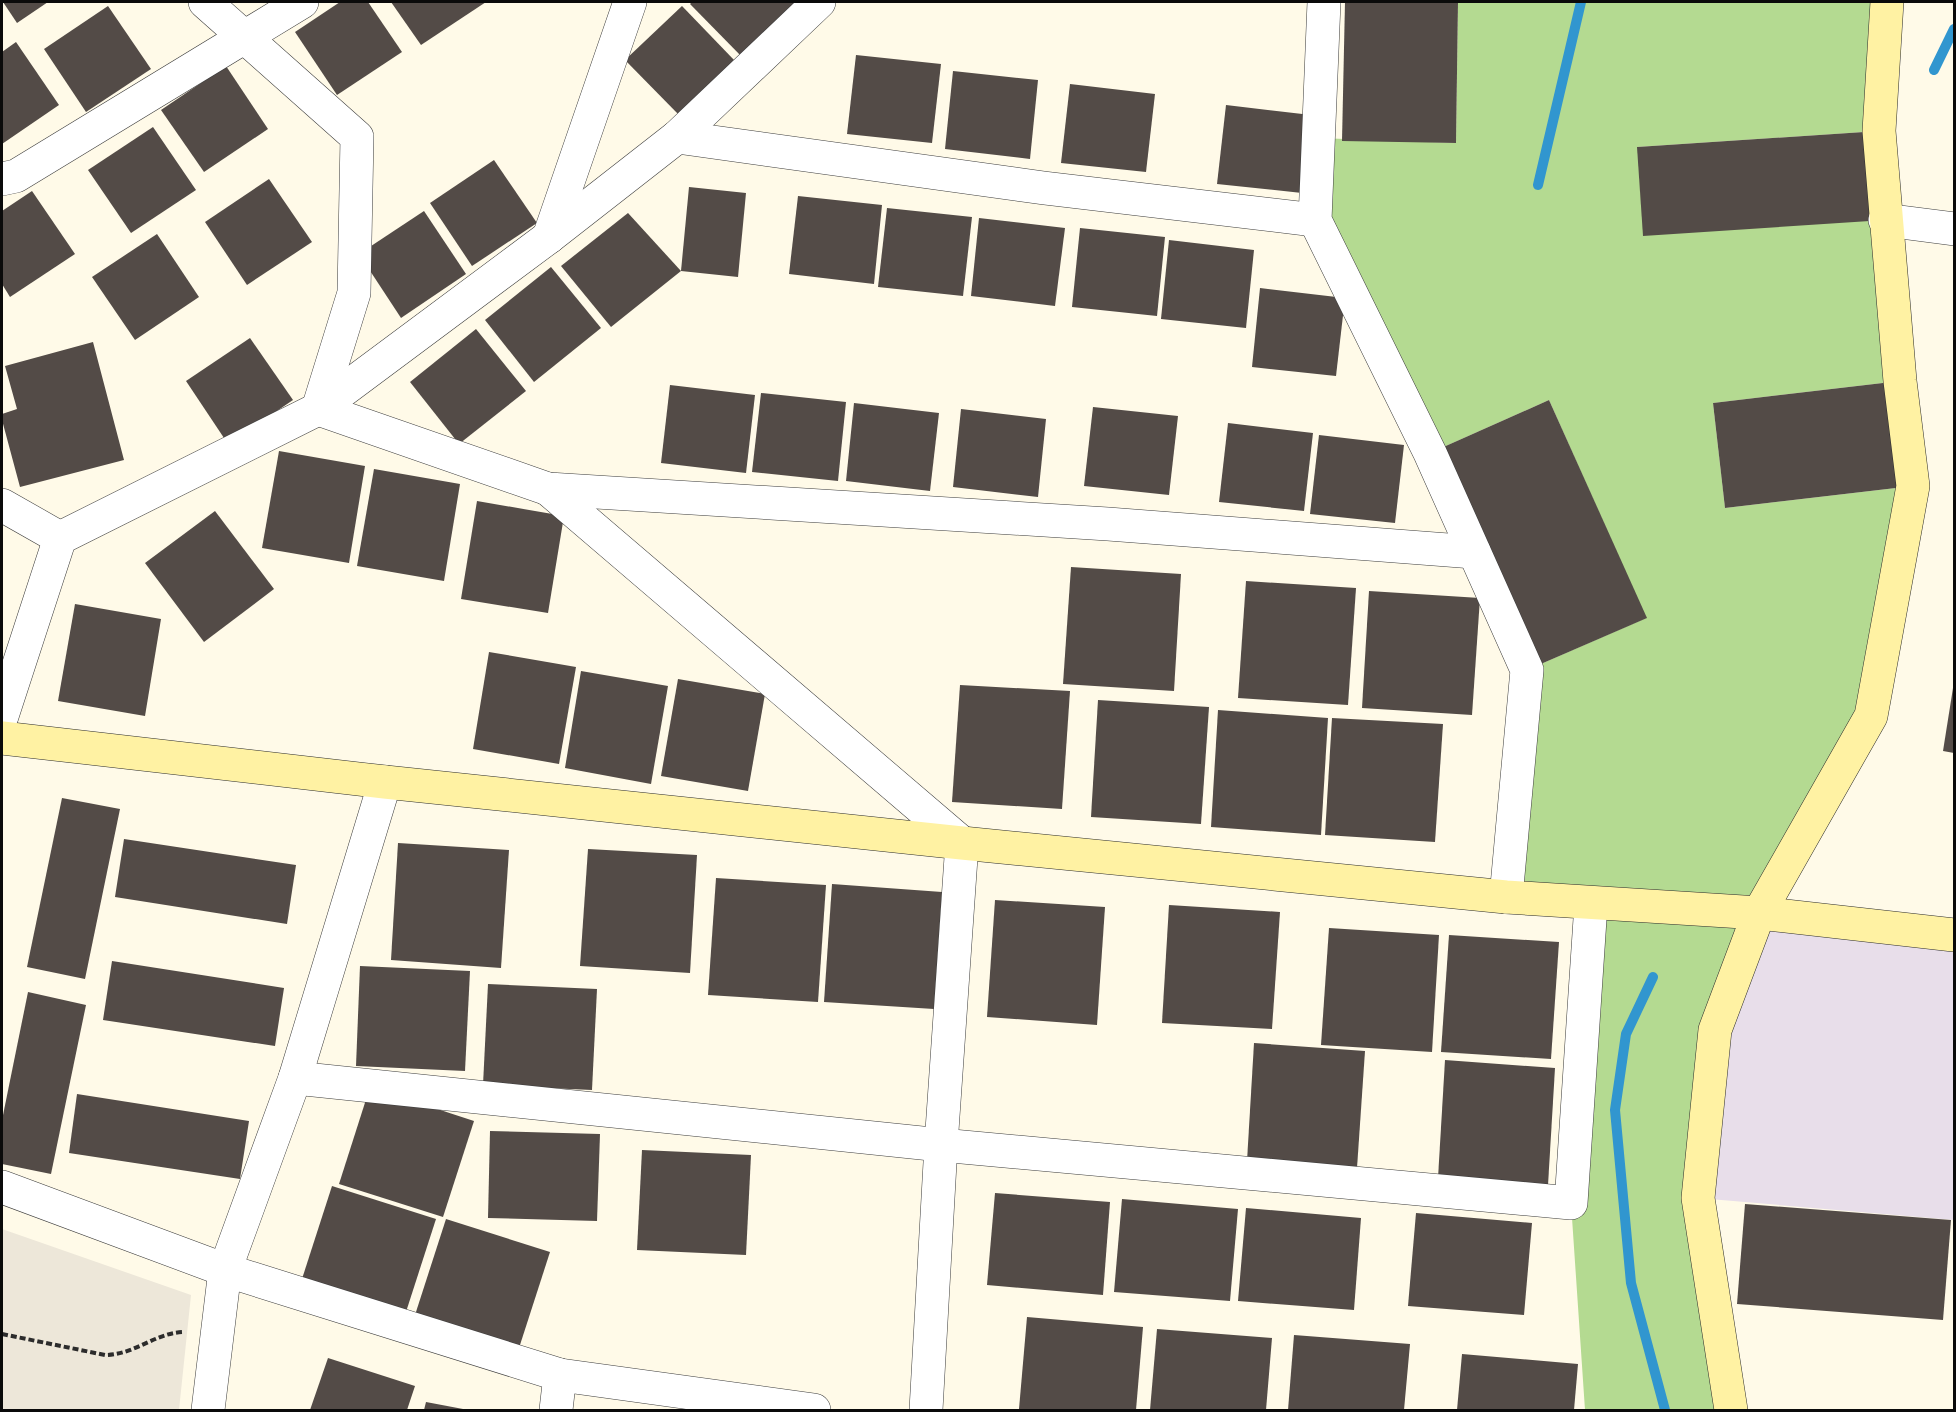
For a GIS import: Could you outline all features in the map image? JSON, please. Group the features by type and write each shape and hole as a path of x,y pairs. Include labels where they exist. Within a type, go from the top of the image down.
{"main road":[{"path":"1731,1410 1698,1198 1715,1030 1759,913 1871,716 1913,486 1885,220 1879,131 1887,2"},
{"path":"2,738 385,782 962,843 1506,897 1759,913 1954,935"}],"street":[{"path":"205,2 357,137 354,293 318,409"},
{"path":"2,179 16,176 302,2"},
{"path":"549,237 630,2"},
{"path":"2,716 60,538 318,409 549,237 677,137 819,2"},
{"path":"1324,2 1315,220 1430,453 1527,670 1506,897"},
{"path":"677,137 1044,188 1315,220"},
{"path":"1885,220 1954,229"},
{"path":"318,409 548,489 1084,523 1474,552"},
{"path":"548,489 962,843 941,1145 926,1410"},
{"path":"2,505 60,538"},
{"path":"208,1410 225,1270 295,1078 385,782"},
{"path":"295,1078 941,1145 1571,1203 1591,904"},
{"path":"2,1187 225,1270 560,1376 814,1410"},
{"path":"556,1410 560,1376"}],"path":[{"path":"2,1334 105,1355 121,1355 179,1332 217,1336"}],"shaded area":[{"path":"1759,913 1954,935 1954,1220 1698,1198 1715,1030"},
{"path":"2,1229 191,1295 179,1410 2,1410"}],"green space":[{"path":"1458,2 1885,2 1879,131 1637,147 1885,220 1900,381 1713,403 1725,508 1913,486 1871,716 1715,1030 1698,1198 1731,1410 1585,1410 1571,1203 1591,904 1506,897 1527,670 1646,618 1549,400 1430,453 1315,220 1318,138 1456,143"}],"building":[{"path":"3,2 48,2 17,23"},
{"path":"340,2 368,2 402,52 337,95 295,32"},
{"path":"391,2 486,2 421,45"},
{"path":"692,2 797,2 743,58 690,4"},
{"path":"1345,2 1458,2 1456,143 1342,141"},
{"path":"108,6 151,69 86,112 44,49"},
{"path":"682,6 735,61 679,115 625,60"},
{"path":"16,42 59,105 2,144 2,52"},
{"path":"856,55 941,64 932,143 847,134"},
{"path":"226,66 268,129 204,172 161,110"},
{"path":"953,71 1038,80 1030,159 945,149"},
{"path":"1070,84 1155,94 1146,172 1061,163"},
{"path":"1226,105 1311,115 1302,193 1217,184"},
{"path":"153,127 196,190 131,233 88,170"},
{"path":"1879,131 1885,220 1643,236 1637,147"},
{"path":"494,160 537,223 472,266 430,203"},
{"path":"269,179 312,242 247,285 205,222"},
{"path":"689,187 746,193 738,277 681,271"},
{"path":"32,191 75,254 10,297 2,284 2,211"},
{"path":"798,196 882,205 874,284 789,274"},
{"path":"887,208 972,217 963,296 878,287"},
{"path":"424,211 466,274 401,318 359,254"},
{"path":"628,213 681,271 611,327 561,266"},
{"path":"979,218 1065,228 1055,306 971,296"},
{"path":"1080,228 1165,237 1157,316 1072,307"},
{"path":"157,234 199,297 135,340 92,277"},
{"path":"1169,240 1254,250 1246,328 1161,319"},
{"path":"551,267 601,328 534,382 485,320"},
{"path":"1260,288 1345,298 1336,376 1252,367"},
{"path":"476,329 526,391 459,444 410,382"},
{"path":"250,338 293,400 228,444 186,381"},
{"path":"93,342 124,460 20,487 2,420 2,414 17,409 5,366"},
{"path":"1900,381 1913,486 1725,508 1713,403"},
{"path":"670,385 755,395 746,473 661,463"},
{"path":"761,393 846,402 838,481 752,472"},
{"path":"1549,400 1647,618 1527,670 1430,453"},
{"path":"854,403 939,413 930,491 846,481"},
{"path":"1093,407 1178,416 1169,495 1084,486"},
{"path":"961,409 1046,419 1038,497 953,487"},
{"path":"1228,423 1313,433 1304,511 1219,502"},
{"path":"1319,435 1404,445 1395,523 1310,514"},
{"path":"279,451 365,466 349,563 262,548"},
{"path":"374,469 460,484 444,581 357,566"},
{"path":"477,501 564,516 548,613 461,599"},
{"path":"215,511 274,589 204,642 145,563"},
{"path":"1071,567 1181,574 1174,691 1063,684"},
{"path":"1246,581 1356,588 1348,705 1238,698"},
{"path":"1369,591 1480,598 1472,715 1362,708"},
{"path":"75,604 161,619 145,716 58,701"},
{"path":"489,652 576,667 559,764 473,749"},
{"path":"581,671 668,686 651,784 565,768"},
{"path":"678,679 765,694 748,791 661,776"},
{"path":"960,685 1070,691 1062,809 952,802"},
{"path":"1954,688 1954,753 1943,751"},
{"path":"1098,700 1209,707 1201,824 1091,817"},
{"path":"1218,710 1328,718 1321,835 1211,827"},
{"path":"1332,718 1443,724 1435,842 1325,835"},
{"path":"62,798 120,809 85,979 27,967"},
{"path":"124,839 296,865 287,924 115,897"},
{"path":"398,843 509,850 501,968 391,960"},
{"path":"588,849 697,855 690,973 580,966"},
{"path":"716,878 826,885 818,1002 708,995"},
{"path":"832,884 942,892 934,1009 824,1002"},
{"path":"995,900 1105,907 1097,1025 987,1017"},
{"path":"1169,905 1280,912 1272,1029 1162,1023"},
{"path":"1329,928 1439,935 1432,1052 1321,1045"},
{"path":"1449,935 1559,942 1551,1059 1441,1052"},
{"path":"112,961 284,988 275,1046 103,1020"},
{"path":"360,966 470,971 465,1071 356,1066"},
{"path":"488,984 597,989 592,1090 483,1085"},
{"path":"28,992 86,1005 51,1174 2,1164 2,1120"},
{"path":"1254,1043 1365,1051 1357,1168 1247,1161"},
{"path":"1445,1060 1555,1068 1548,1185 1438,1178"},
{"path":"370,1087 474,1121 443,1217 339,1184"},
{"path":"77,1094 249,1121 240,1179 69,1153"},
{"path":"490,1131 600,1134 597,1221 488,1218"},
{"path":"642,1150 751,1155 746,1255 637,1250"},
{"path":"332,1186 436,1219 405,1315 301,1282"},
{"path":"995,1193 1110,1202 1103,1295 987,1285"},
{"path":"1122,1199 1238,1209 1230,1301 1114,1292"},
{"path":"1745,1204 1951,1220 1943,1320 1737,1304"},
{"path":"1246,1208 1361,1218 1354,1310 1238,1301"},
{"path":"1416,1213 1532,1223 1524,1315 1408,1306"},
{"path":"446,1219 550,1252 519,1348 415,1315"},
{"path":"1027,1317 1143,1327 1136,1410 1019,1409"},
{"path":"1157,1329 1272,1338 1266,1410 1150,1410"},
{"path":"1294,1335 1410,1344 1404,1410 1288,1410"},
{"path":"1462,1354 1578,1364 1574,1410 1457,1410"},
{"path":"328,1358 415,1386 407,1410 310,1410"},
{"path":"426,1402 463,1409 463,1410 424,1410"}],"waterway":[{"path":"1538,185 1581,2"},
{"path":"1934,70 1954,29"},
{"path":"1653,977 1626,1034 1615,1110 1631,1283 1665,1410"}]}
